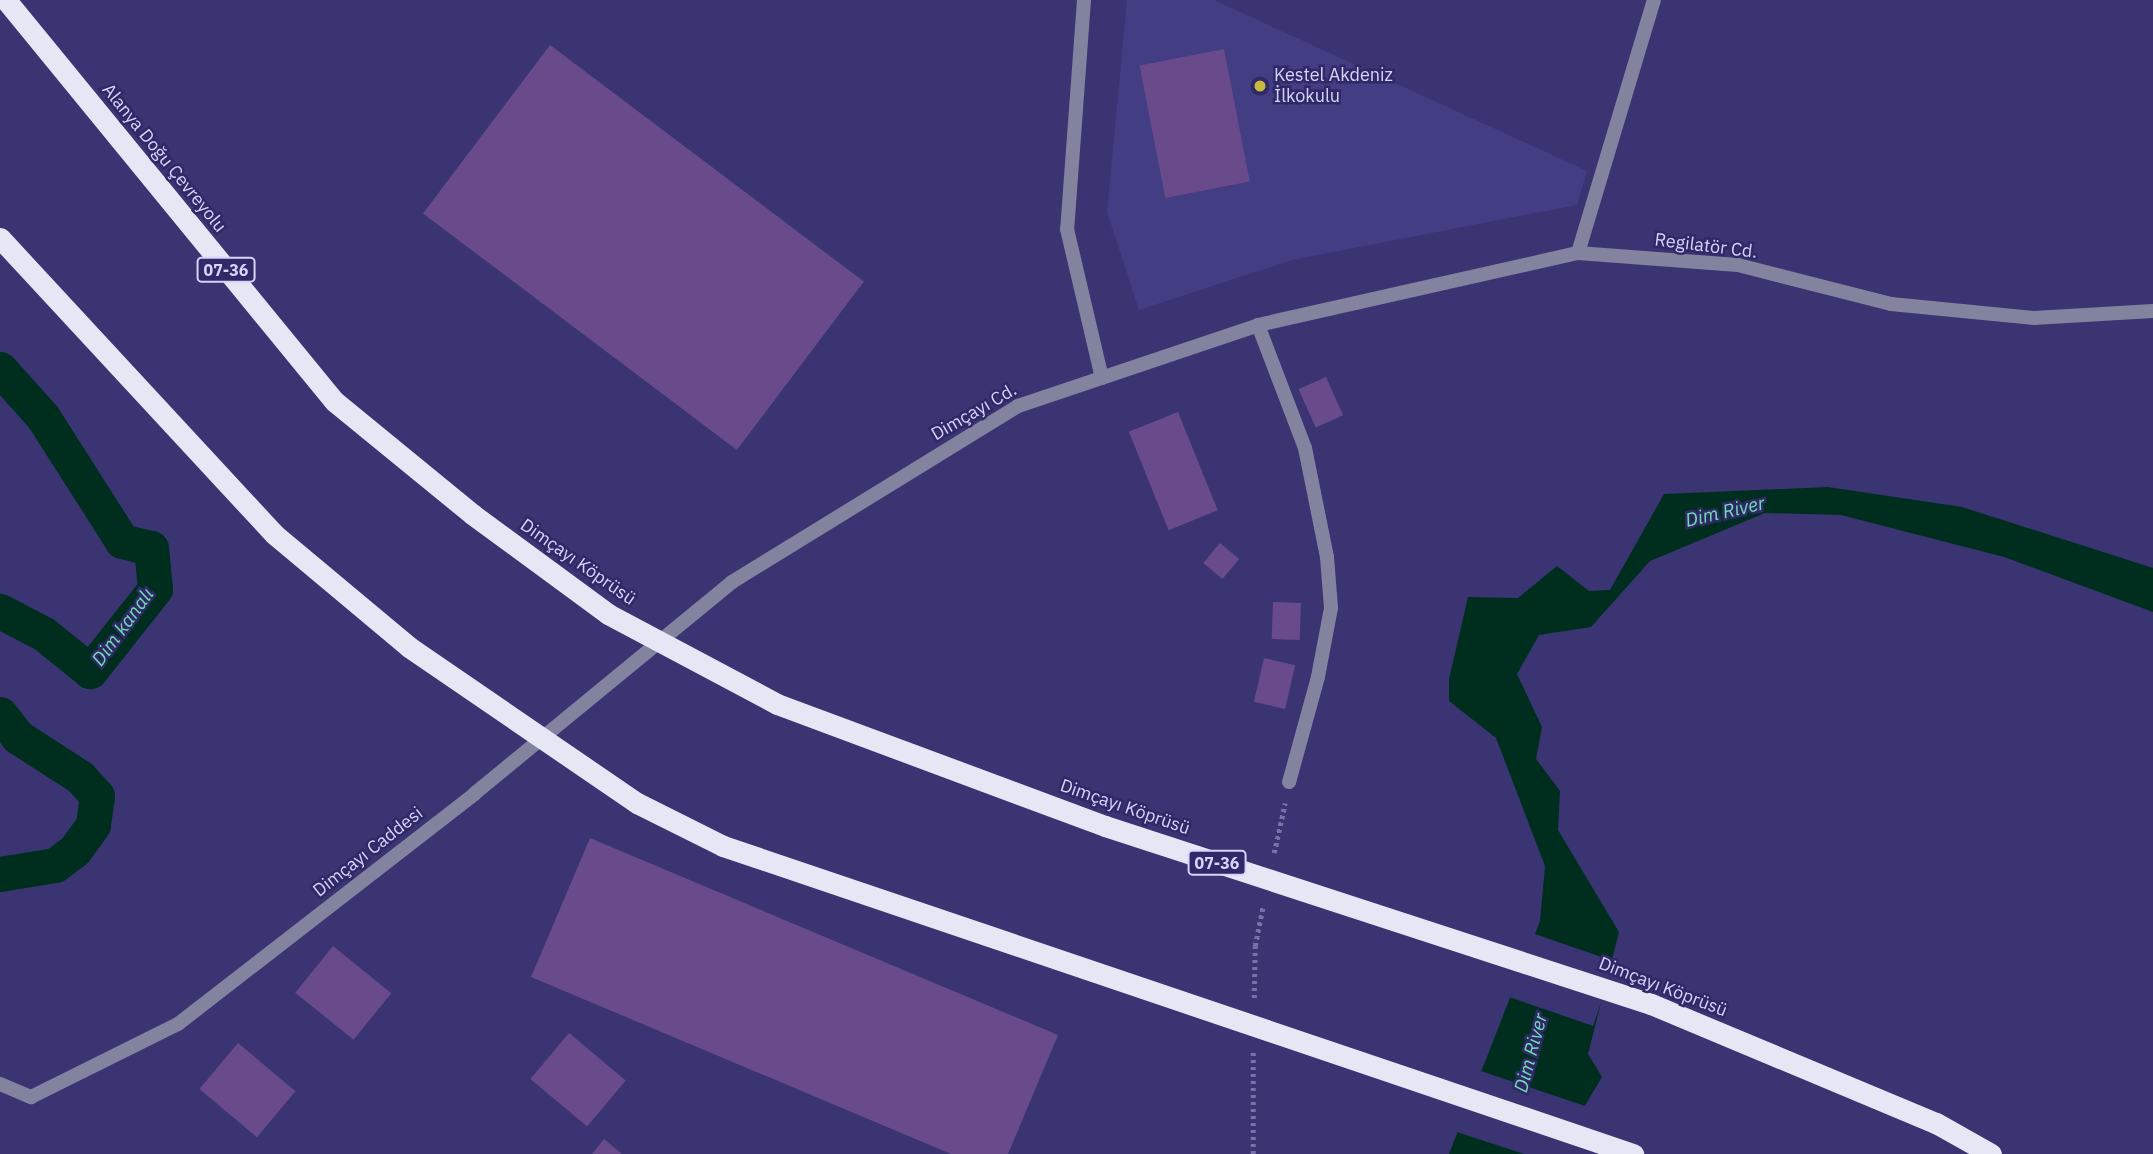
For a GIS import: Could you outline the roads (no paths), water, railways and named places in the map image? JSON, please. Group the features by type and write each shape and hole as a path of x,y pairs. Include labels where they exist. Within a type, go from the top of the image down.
{"highway":[{"name":"Alanya Doğu Çevreyolu","path":"6,0 334,401 472,514"},
{"path":"0,238 274,534 409,647 614,788 723,846 1633,1154"},
{"name":"Dimçayı Köprüsü","path":"472,514 608,614 777,704 1105,826 1651,1004 1936,1123 1991,1154"}],"street":[{"path":"1084,0 1067,229 1101,378"},
{"path":"1578,253 1654,0"},
{"name":"Regilatör Cd.","path":"1258,325 1578,253 1738,265 1891,304 2034,318 2153,311"},
{"path":"1258,325 1305,448 1327,557 1331,608 1318,677 1289,782"},
{"name":"Dimçayı Cd.","path":"732,582 1018,406 1258,325"},
{"name":"Dimçayı Caddesi","path":"0,1084 31,1097 178,1024 474,794 732,582"}],"water":[{"name":"Dim River","path":"1828,487 1962,507 2153,568 2153,612 2004,557 1841,515 1765,513 1650,561 1591,627 1539,635 1517,674 1542,727 1536,759 1560,791 1558,830 1619,932 1588,1054 1602,1077 1556,1154 1449,1154 1540,921 1545,866 1496,738 1449,701 1449,679 1468,597 1518,598 1557,566 1589,591 1610,590 1664,494"}],"waterway":[{"name":"Dim kanalı","path":"0,369 43,417 122,541 151,548 155,589 90,671 44,634 0,611"},
{"name":"Dim kanalı","path":"0,714 18,737 80,777 97,796 93,825 75,850 55,865 0,874"}],"place":[{"name":"Kestel Akdeniz İlkokulu","path":"1260,86"}]}
